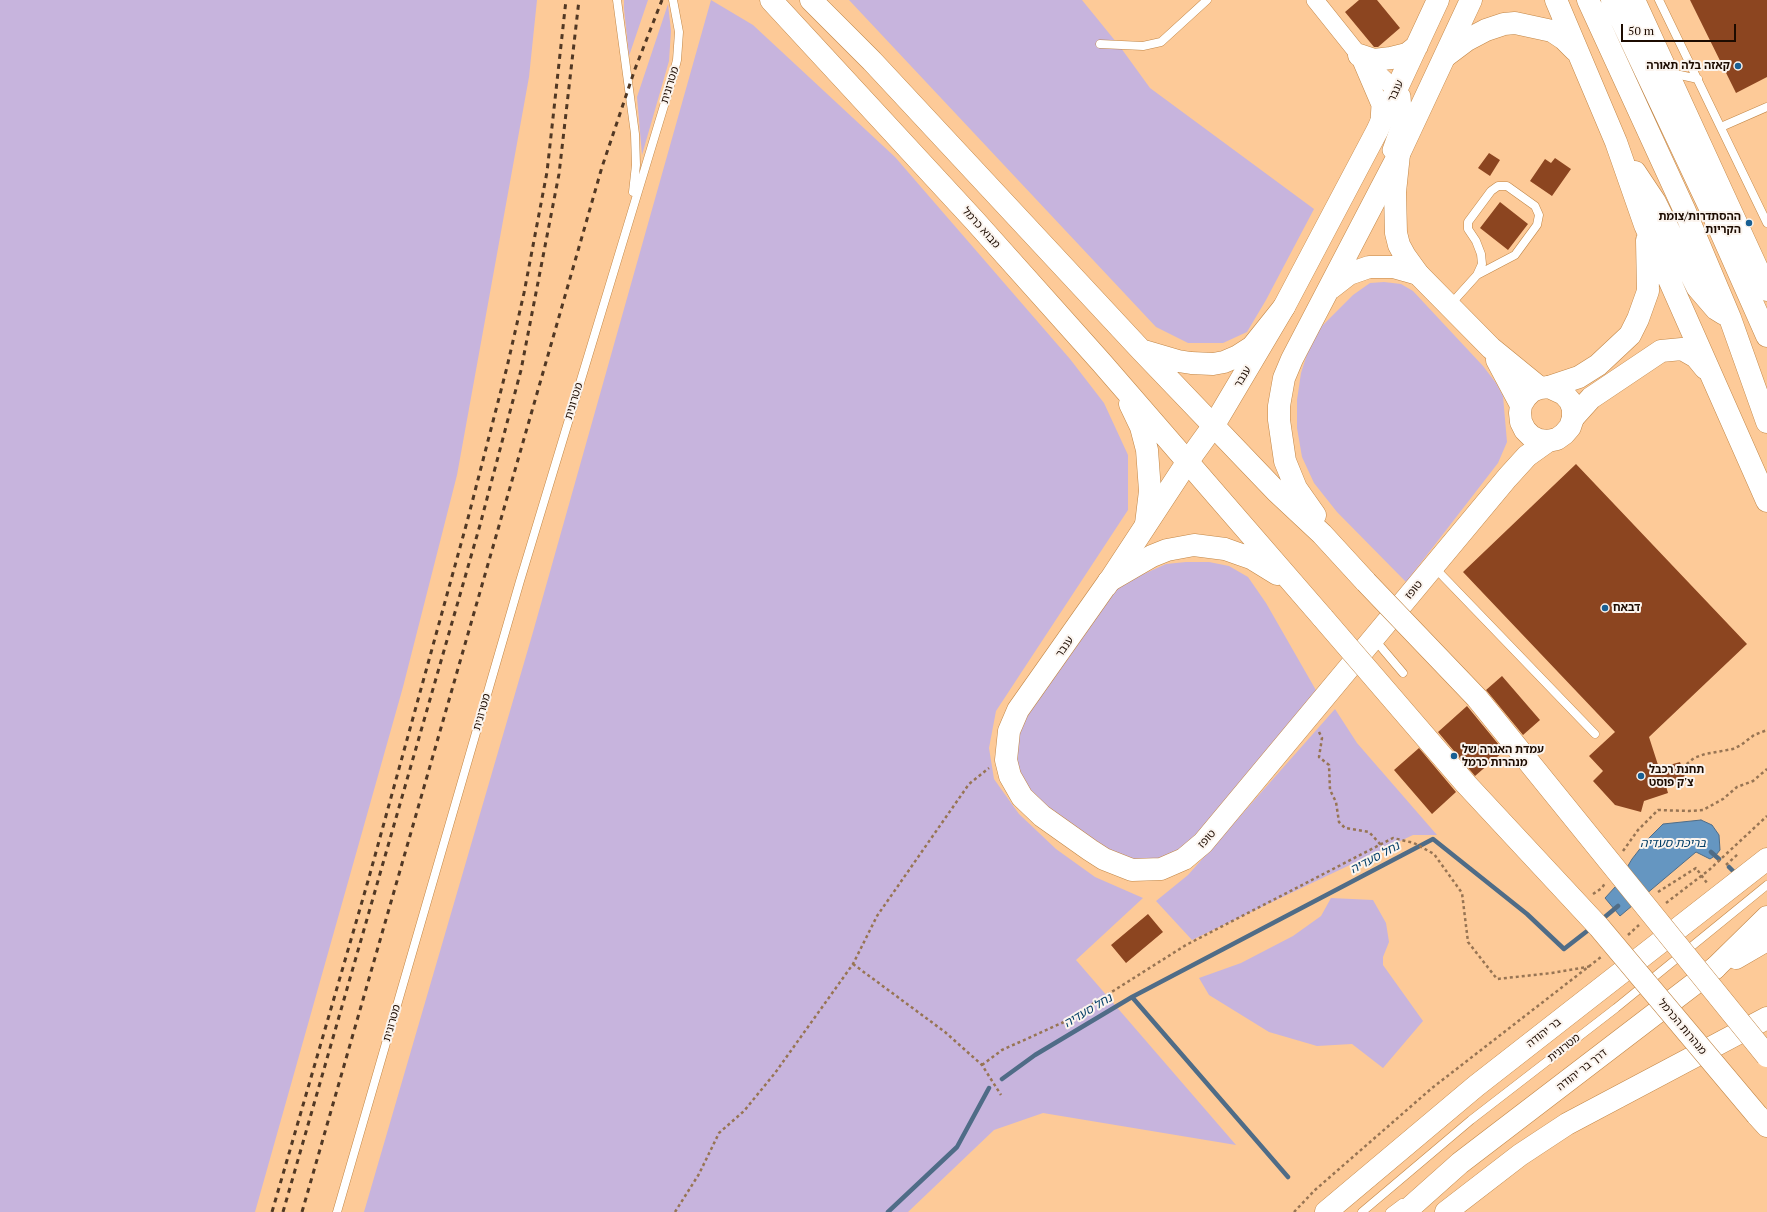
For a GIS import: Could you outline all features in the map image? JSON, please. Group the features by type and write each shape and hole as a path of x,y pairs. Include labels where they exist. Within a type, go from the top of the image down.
{"main road":[{"name":"מבוא כרמל","path":"771,0 980,227 1120,383 1323,618"},
{"path":"811,0 878,67 1141,350 1276,491 1340,553 1477,698 1767,1056"},
{"name":"ענבר","path":"1109,581 1188,461 1214,425 1284,307 1377,131 1438,0"},
{"path":"1340,553 1296,488 1285,461 1279,420 1279,406 1284,378 1292,359 1399,154 1471,0"},
{"path":"1556,0 1616,142 1645,225 1767,501"},
{"path":"1588,0 1684,209 1730,318 1767,422"},
{"path":"1612,0 1712,212 1767,336"},
{"path":"1634,0 1767,290"},
{"path":"1446,55 1467,40 1486,30 1504,24 1515,23 1552,31 1564,39 1580,57"},
{"path":"1359,55 1374,60 1391,58 1407,54 1417,46"},
{"path":"1616,142 1655,202 1697,287 1716,309 1730,318"},
{"path":"1399,154 1395,192 1396,233 1399,245 1405,256 1418,274 1491,348 1544,387 1564,394 1570,401 1573,409 1573,418 1570,427 1564,434 1557,439 1548,441 1539,440 1531,436 1525,430 1521,413 1491,348"},
{"path":"1506,478 1515,458 1520,439 1521,413 1526,397 1544,387 1579,377 1598,365 1630,335 1638,319 1648,291 1645,225"},
{"path":"1326,295 1335,283 1361,268 1380,266 1393,267 1418,274"},
{"path":"1141,350 1178,361 1191,363 1213,364 1224,362 1238,356 1252,347 1284,307"},
{"path":"1573,418 1591,398 1661,351 1682,349 1689,352 1704,365 1712,378"},
{"path":"1120,383 1141,428 1147,450 1150,491 1146,524"},
{"path":"1506,478 1527,456 1548,441"},
{"name":"טופז","path":"1109,581 1028,695 1012,721 1009,731 1006,760 1010,776 1022,797 1042,816 1090,850 1104,859 1132,870 1160,869 1184,859 1204,843 1434,567 1506,478"},
{"path":"1109,581 1152,556 1167,550 1194,545 1225,549 1251,558 1295,585"},
{"name":"מנהרות הכרמל","path":"1323,618 1466,784 1598,927 1762,1120"},
{"name":"בר יהודה","path":"1326,1212 1476,1086 1767,859"},
{"path":"1715,968 1767,917"},
{"name":"דרך בר יהודה","path":"1405,1212 1460,1164 1715,968 1739,957 1767,940"},
{"path":"1446,1212 1520,1155 1567,1124 1767,1018"}],"street":[{"path":"1315,0 1359,55 1397,89 1404,102 1401,122 1370,211"},
{"path":"1359,55 1380,105 1377,131"}],"lane":[{"name":"מטרונית","path":"617,0 636,149 630,213"},
{"name":"מטרונית","path":"337,1212 520,581 677,60 679,32 673,0"},
{"path":"1100,44 1143,46 1161,42 1207,0"},
{"path":"1659,0 1767,223"},
{"path":"1666,72 1698,79"},
{"path":"1721,127 1767,107"},
{"path":"1449,306 1478,275 1515,255 1537,225 1538,215 1535,206 1507,186 1498,186 1491,191 1468,222 1468,229 1476,241 1481,254 1482,264 1478,275"},
{"path":"1434,567 1596,734"},
{"path":"1374,639 1403,673"},
{"name":"מטרונית","path":"1362,1212 1471,1120 1622,1003 1767,885"},
{"path":"1715,968 1767,926"},
{"path":"1390,1212 1460,1164"}],"path":[{"path":"1312,714 1322,738 1319,758 1329,765 1330,790 1336,802 1339,822 1345,828 1369,832 1381,845"},
{"path":"1682,768 1694,758 1705,754 1732,749 1741,745 1754,734 1767,730"},
{"path":"674,1212 699,1174 719,1134 744,1110 775,1073 853,964 877,916 969,784 984,769 1006,760"},
{"path":"1621,854 1638,830 1658,810 1703,810 1723,799 1737,787 1753,780 1767,769"},
{"path":"1665,904 1701,877 1767,816"},
{"path":"982,1065 1002,1050 1064,1022 1186,945 1393,838 1414,843 1434,854 1462,893 1468,942 1497,979 1552,973 1592,966 1432,1088 1316,1190 1294,1212"},
{"path":"1723,869 1738,854"},
{"path":"1657,897 1658,890 1696,868 1701,877 1708,884 1713,879"},
{"path":"1589,897 1602,888 1606,881"},
{"path":"853,964 945,1032 982,1065 1001,1095"}],"shaded area":[{"path":"0,0 537,0 529,77 457,475 403,687 255,1212 0,1212"},
{"path":"624,0 648,0 629,56 624,9"},
{"path":"711,0 753,25 895,157 1070,359 1104,403 1128,455 1128,510 996,711 989,748 994,779 1019,814 1056,849 1095,877 1143,898 1076,960 1236,1145 1043,1113 994,1130 908,1212 364,1212 533,632"},
{"path":"849,0 1082,0 1121,48 1150,88 1314,209 1266,300 1247,332 1223,343 1188,343 1156,327"},
{"path":"668,4 671,31 669,61 642,155 637,97"},
{"path":"1384,282 1401,284 1413,291 1483,366 1496,383 1503,396 1507,442 1498,463 1406,582 1337,512 1314,483 1302,457 1297,428 1297,400 1301,373 1309,348 1320,328 1353,295 1370,283"},
{"path":"1209,562 1229,566 1248,577 1266,603 1317,692 1196,836 1179,850 1158,859 1134,860 1109,850 1048,808 1030,791 1020,772 1016,759 1018,734 1027,716 1117,586 1166,564"},
{"path":"1335,709 1357,743 1437,835 1413,835 1192,940 1156,901 1188,875"},
{"path":"1331,898 1373,900 1386,923 1389,942 1383,957 1383,965 1423,1021 1383,1068 1352,1044 1317,1046 1269,1032 1209,995 1199,978 1241,963 1293,936 1321,916"}],"water":[{"name":"בריכת סעדיה","path":"1701,820 1712,825 1719,835 1720,850 1716,855 1710,859 1696,852 1620,916 1605,898 1616,886 1632,859 1646,841 1663,824"}],"building":[{"path":"1359,0 1377,0 1400,28 1378,47 1374,47 1345,12"},
{"path":"1690,0 1767,0 1767,77 1736,93"},
{"path":"1489,153 1500,160 1490,176 1478,168"},
{"path":"1555,158 1571,169 1552,196 1530,181 1545,159 1551,163"},
{"path":"1500,202 1528,224 1508,250 1480,228"},
{"name":"דבאח","path":"1576,464 1747,644 1649,737 1659,768 1680,762 1686,780 1666,786 1668,793 1644,801 1641,812 1615,805 1593,781 1603,771 1589,756 1615,732 1463,572"},
{"path":"1502,676 1540,720 1523,735 1486,690"},
{"path":"1467,706 1504,751 1475,776 1438,732"},
{"path":"1419,748 1456,792 1432,814 1394,770"},
{"path":"1148,914 1163,932 1126,963 1111,945"}],"waterway":[{"name":"נחל סעדיה","path":"1002,1079 1035,1055 1132,997 1433,839 1527,914 1564,949 1591,928"},
{"name":"נחל סעדיה","path":"1711,852 1719,859"},
{"name":"נחל סעדיה","path":"1729,867 1733,871"},
{"name":"נחל סעדיה","path":"1600,921 1618,906"},
{"path":"1132,997 1288,1177"},
{"name":"נחל סעדיה","path":"888,1212 957,1147 989,1088"}],"railway":[{"path":"272,1212 368,881 467,522 507,367 524,293 547,172 566,0"},
{"path":"283,1212 480,525 521,370 559,174 579,0"},
{"path":"302,1212 602,167 635,69 662,0"}],"place":[{"name":"קאזה בלה תאורה","path":"1738,66"},
{"name":"ההסתדרות/צומת הקריות","path":"1749,223"},
{"name":"דבאח","path":"1605,608"},
{"name":"עמדת האגרה של מנהרות כרמל","path":"1454,756"},
{"name":"תחנת רכבל צ'ק פוסט","path":"1641,776"}]}
